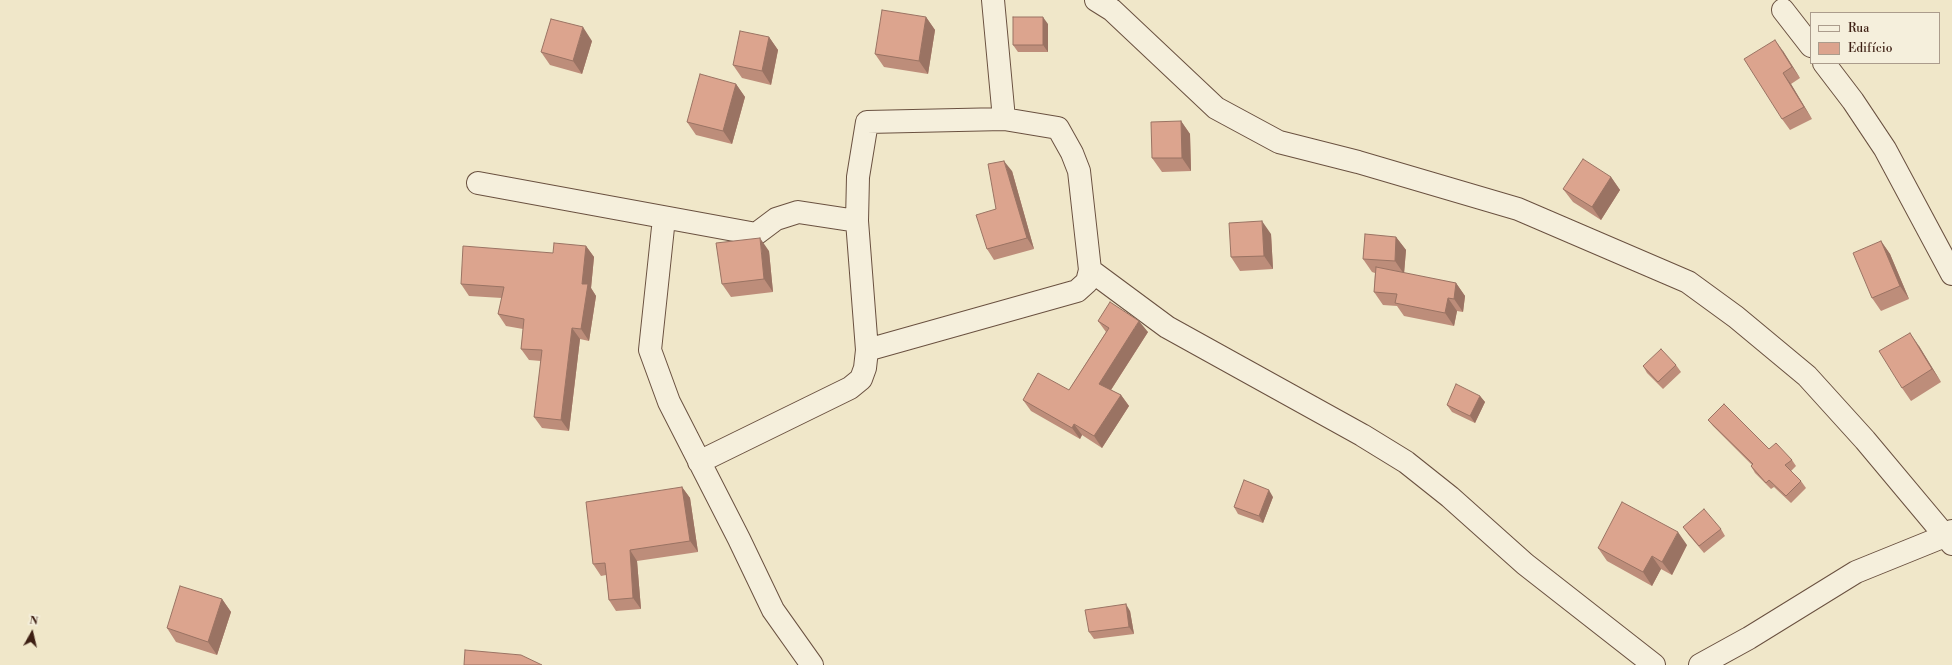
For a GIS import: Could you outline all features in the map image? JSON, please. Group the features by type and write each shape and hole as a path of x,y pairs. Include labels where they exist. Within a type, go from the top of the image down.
{"street":[{"path":"994,0 1004,119"},
{"path":"1096,0 1112,10 1216,108 1278,142 1358,162 1518,209 1688,282 1736,317 1807,376 1950,537 1856,572 1749,638 1700,665"},
{"path":"1783,10 1810,45"},
{"path":"1825,64 1853,101 1885,149 1952,274"},
{"path":"699,462 850,388 860,379 865,368 867,350 857,221 858,177 867,122 1004,119 1058,128 1072,153 1079,171 1090,270 1087,282 1078,291 867,350"},
{"path":"478,183 756,234 776,219 798,212 857,221"},
{"path":"664,218 650,350 669,402 739,539 773,610 812,665"},
{"path":"1090,270 1167,327 1362,435 1406,462 1450,497 1525,564 1654,665"}],"building":[{"path":"882,10 926,17 919,61 875,54"},
{"path":"1013,17 1043,17 1043,45 1013,45"},
{"path":"551,19 583,27 573,61 541,52"},
{"path":"740,31 769,37 762,71 733,65"},
{"path":"1775,40 1792,67 1783,73 1804,107 1782,119 1744,59"},
{"path":"700,74 736,84 723,131 687,122"},
{"path":"1181,121 1182,158 1152,158 1151,122"},
{"path":"1583,159 1611,177 1592,207 1563,189"},
{"path":"1004,161 1027,238 987,249 976,215 996,209 988,164"},
{"path":"1262,221 1264,256 1231,257 1229,223"},
{"path":"1365,234 1396,237 1395,261 1363,259"},
{"path":"760,238 764,279 722,284 716,243"},
{"path":"1881,241 1900,286 1872,298 1853,253"},
{"path":"554,243 586,246 582,284 588,284 581,329 572,328 561,420 534,417 542,350 521,349 524,319 498,314 504,287 461,284 463,246 553,253"},
{"path":"1376,267 1456,283 1454,299 1448,298 1445,313 1395,303 1397,294 1374,292"},
{"path":"1110,302 1139,321 1099,384 1121,395 1094,436 1074,424 1072,428 1023,400 1038,373 1069,390 1109,328 1098,321"},
{"path":"1910,333 1932,369 1902,388 1879,351"},
{"path":"1661,349 1676,365 1658,382 1643,366"},
{"path":"1456,384 1480,396 1470,416 1447,405"},
{"path":"1724,404 1769,449 1776,443 1792,460 1785,465 1801,481 1786,496 1769,480 1766,483 1751,466 1753,464 1708,420"},
{"path":"1244,480 1269,490 1259,516 1234,507"},
{"path":"682,487 690,541 630,550 633,598 609,600 605,563 593,564 586,502"},
{"path":"1622,502 1678,532 1662,562 1652,556 1643,572 1598,548"},
{"path":"1704,509 1721,529 1699,546 1683,527"},
{"path":"180,586 222,599 208,642 167,628"},
{"path":"1126,604 1129,627 1089,632 1085,610"},
{"path":"465,650 521,655 542,665 464,665"}]}
